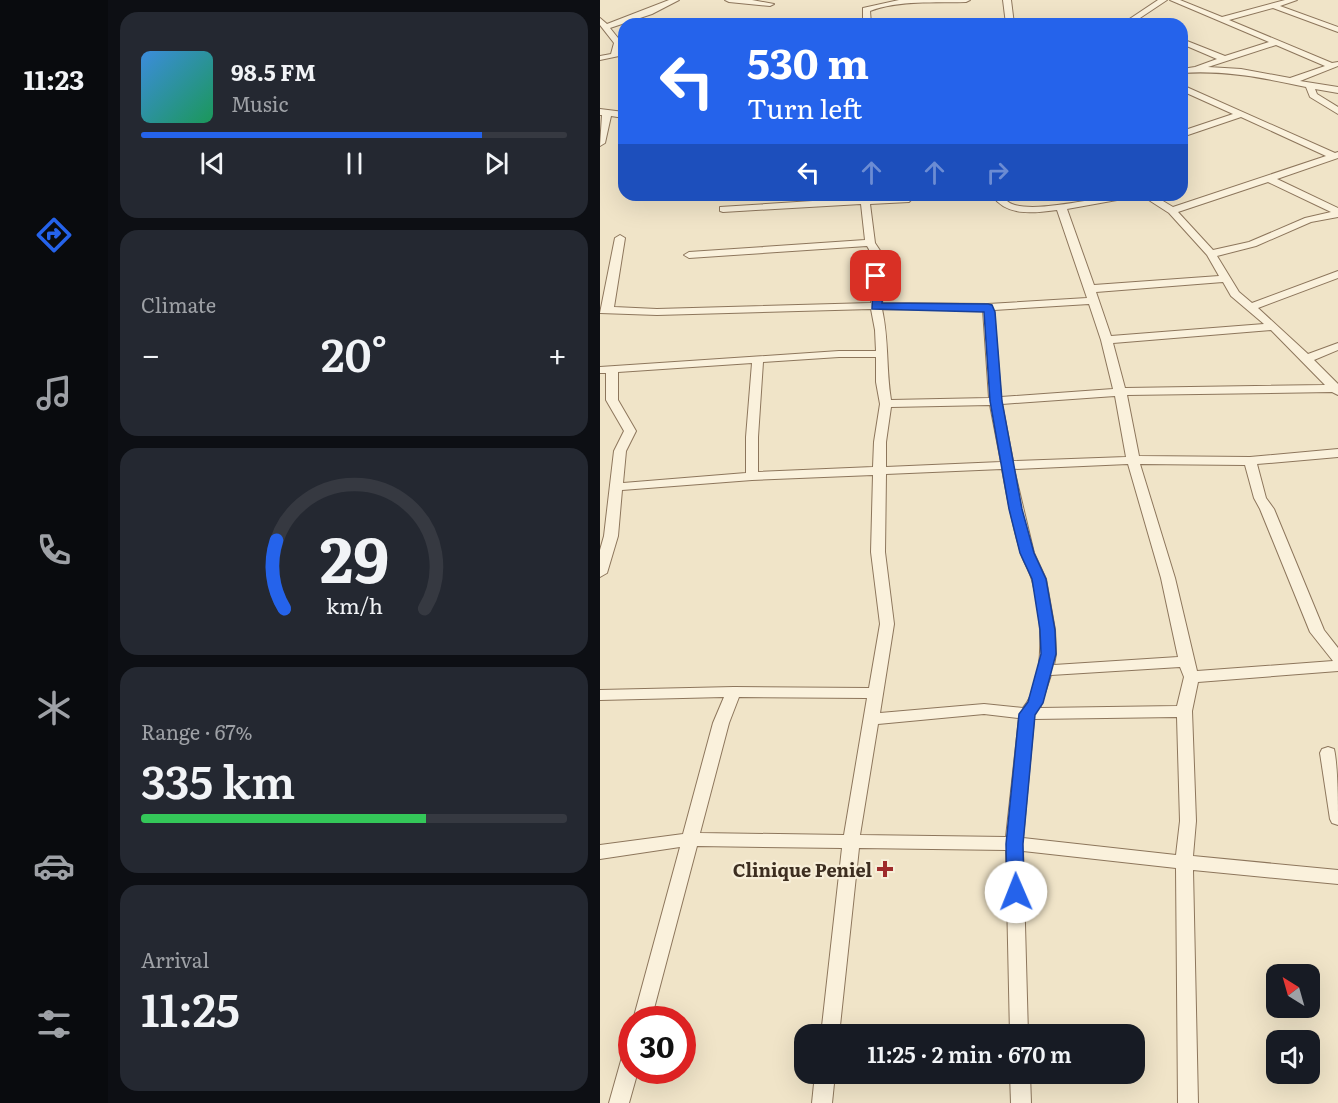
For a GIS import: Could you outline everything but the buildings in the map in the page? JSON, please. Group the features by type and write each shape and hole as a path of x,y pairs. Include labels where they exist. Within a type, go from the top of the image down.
{"street":[{"path":"623,18 649,12 675,0"},
{"path":"729,0 770,4"},
{"path":"867,18 866,10 869,7 887,3 966,0"},
{"path":"1007,0 1009,18"},
{"path":"1136,18 1163,0"},
{"path":"1174,0 1335,65"},
{"path":"1225,19 1293,0"},
{"path":"1274,6 1338,30"},
{"path":"602,23 618,19"},
{"path":"602,23 618,40"},
{"path":"1188,70 1278,42"},
{"path":"1188,44 1224,59"},
{"path":"600,58 615,56 618,50"},
{"path":"1291,81 1335,65"},
{"path":"1195,69 1291,81 1338,90"},
{"path":"1310,86 1312,95 1338,111"},
{"path":"1188,91 1336,155"},
{"path":"600,142 604,112"},
{"path":"1188,132 1243,114"},
{"path":"1172,211 1336,155"},
{"path":"1270,179 1338,213"},
{"path":"723,209 826,201"},
{"path":"831,1024 851,842 877,693 887,615 878,552 880,442 886,404 876,306 879,287 876,252 870,243 864,201"},
{"path":"1000,201 1014,208 1061,206 1091,201"},
{"path":"1156,201 1172,211 1211,254 1235,294 1274,326 1336,390"},
{"path":"1061,206 1107,339 1133,460 1170,586 1191,678 1184,711 1188,821 1184,863 1188,1103"},
{"path":"1211,254 1252,244 1308,220 1338,213"},
{"path":"620,238 604,310 657,312 876,306 988,307 1225,279"},
{"path":"689,255 870,243"},
{"path":"1250,307 1338,273"},
{"path":"988,307 996,401 1007,464 1027,553 1039,579 1048,630 1049,654 1036,703 1027,714 1014,844 1019,1024"},
{"path":"1107,339 1274,326"},
{"path":"1308,359 1338,346"},
{"path":"600,573 611,536 606,513 617,488 620,451 630,431 612,400 606,369 882,354"},
{"path":"752,476 752,437 758,359"},
{"path":"886,404 996,401 1120,392 1336,390"},
{"path":"617,488 752,476 1007,464 1133,460 1250,460 1338,453"},
{"path":"1250,460 1260,498 1267,509 1317,632 1338,658"},
{"path":"1044,670 1099,669 1137,662 1186,662"},
{"path":"1191,678 1338,666"},
{"path":"600,695 734,692 877,693"},
{"path":"646,1006 721,723 734,692"},
{"path":"872,719 984,709 1027,714 1184,711"},
{"path":"1328,753 1338,819"},
{"path":"600,852 692,838 1014,844 1338,877"},
{"path":"619,1103 624,1084"},
{"path":"822,1103 824,1084"},
{"path":"1020,1084 1021,1103"}],"place":[{"name":"Clinique Peniel","path":"885,869"}],"route":[{"path":"876,276 879,287 876,306 988,307 996,401 1016,509 1027,553 1039,579 1048,630 1049,654 1036,703 1027,714 1014,844 1016,892"}]}
